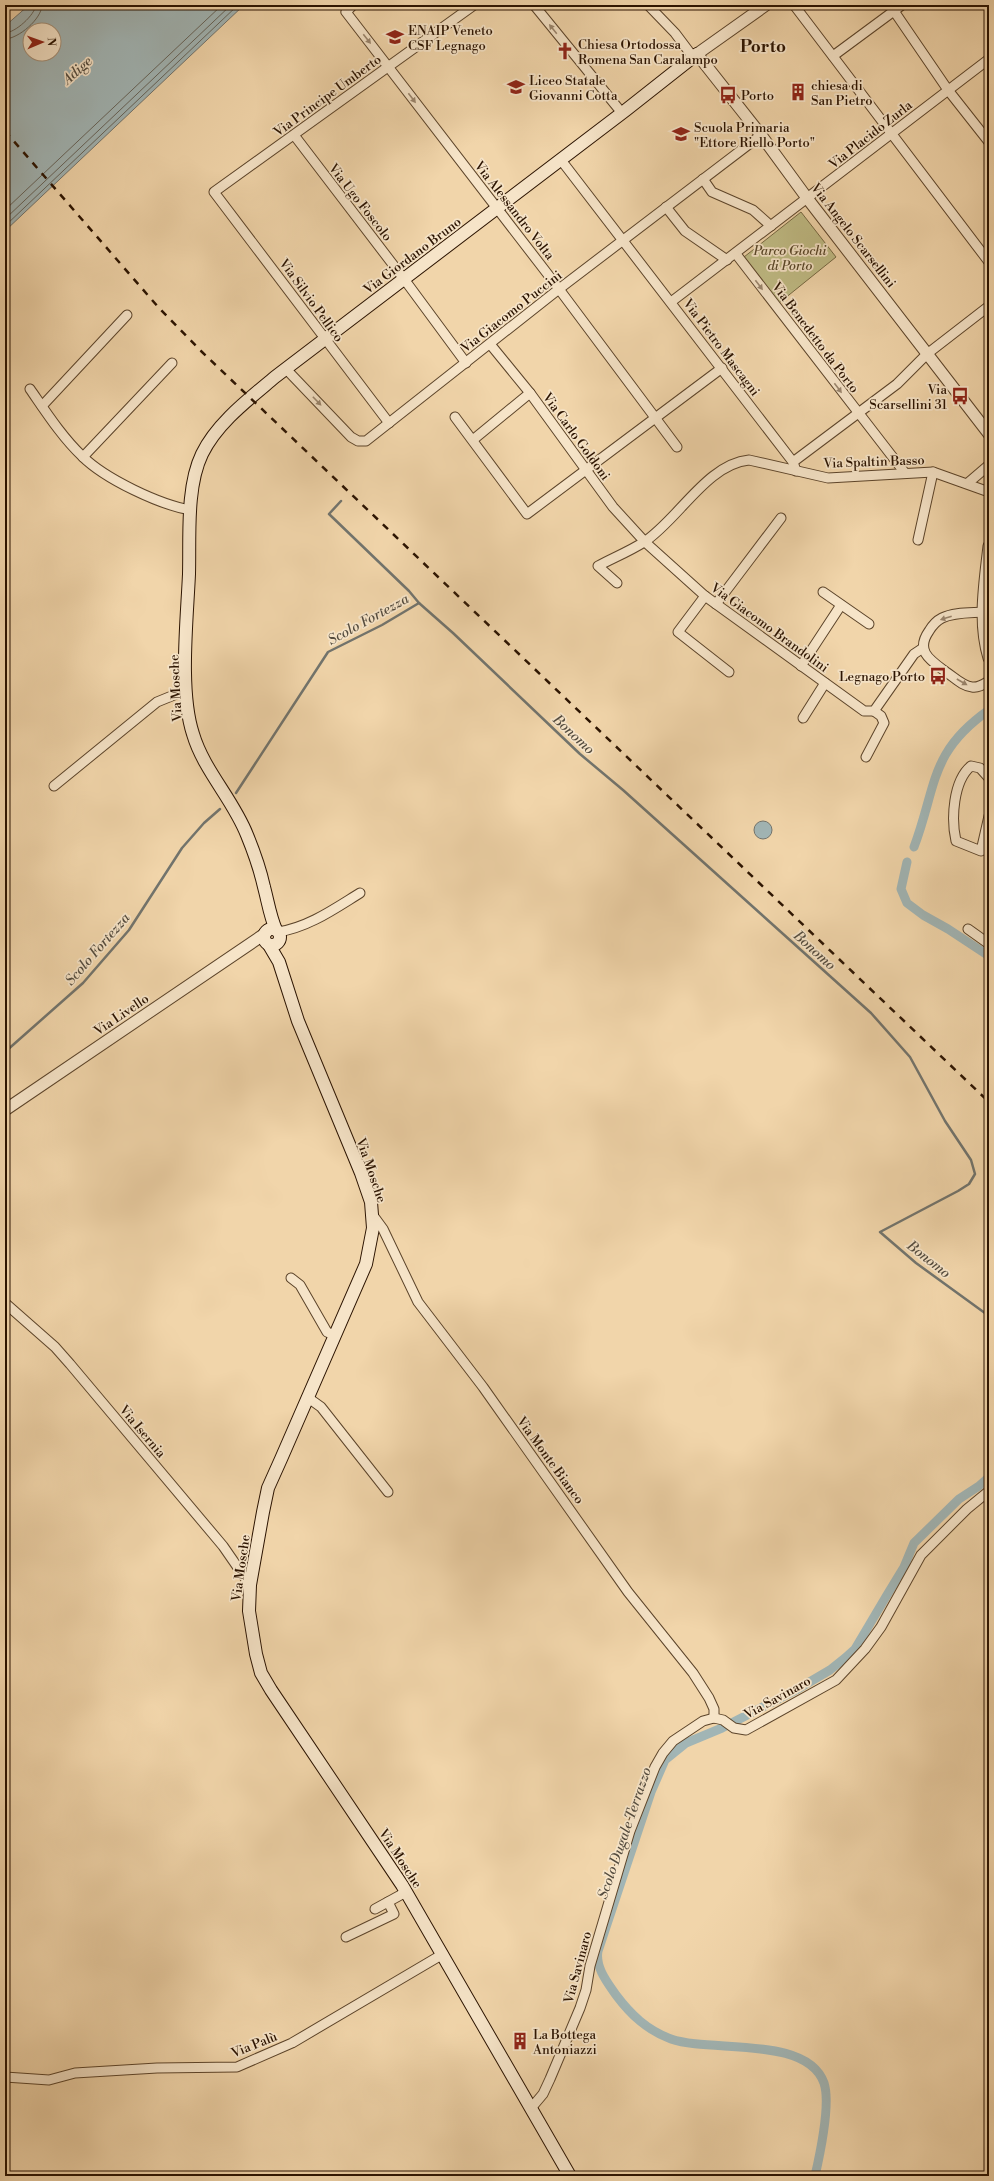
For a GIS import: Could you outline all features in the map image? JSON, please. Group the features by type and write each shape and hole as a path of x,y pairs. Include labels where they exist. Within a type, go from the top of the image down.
{"main road":[{"name":"Via Giordano Bruno","path":"191,510 193,487 198,463 211,438 256,393 496,208 561,160 695,55"},
{"name":"Via Mosche","path":"191,510 186,681 190,723 203,757 245,830 257,859 280,962 298,1021 361,1173 371,1202 372,1214 371,1244 366,1264 268,1488 250,1585 249,1598 250,1624 256,1654 262,1673 271,1690 406,1892 532,2107 570,2176"}],"street":[{"name":"Via Alessandro Volta","path":"354,5 346,12 559,289 677,447"},
{"name":"Via Principe Umberto","path":"214,192 474,5"},
{"path":"534,5 622,113"},
{"path":"648,5 695,55 766,5"},
{"path":"794,5 989,262"},
{"path":"833,56 902,5"},
{"path":"894,11 948,90 989,142"},
{"name":"Via Angelo Scarsellini","path":"695,55 761,135 807,198 989,434"},
{"name":"Via Placido Zurla","path":"671,302 736,254 989,59"},
{"name":"Via Ugo Foscolo","path":"294,135 466,363"},
{"name":"Via Giacomo Puccini","path":"286,369 354,440 366,441 559,289 761,135"},
{"name":"Via Pietro Mascagni","path":"561,160 722,368 794,466"},
{"path":"703,179 712,192 753,210 771,226"},
{"name":"Via Silvio Pellico","path":"214,192 389,423"},
{"path":"666,207 685,231 727,260"},
{"name":"Via Benedetto da Porto","path":"736,254 857,413 905,473"},
{"path":"794,466 857,413 897,384 927,354 989,306"},
{"path":"42,406 127,315"},
{"name":"Via Carlo Goldoni","path":"490,344 530,393 613,507 645,542"},
{"path":"83,457 172,363"},
{"path":"455,417 474,440 527,514 722,368"},
{"path":"30,388 42,406 83,457 118,480 156,501 175,508 191,510"},
{"path":"474,440 530,393"},
{"name":"Via Spaltin Basso","path":"616,583 598,566 645,542 713,477 729,464 749,460 794,466 828,478 933,472 968,483 989,492"},
{"path":"968,483 989,465"},
{"path":"918,540 933,472"},
{"path":"716,604 781,518"},
{"name":"Via Giacomo Brandolini","path":"645,542 705,596 864,711 874,711"},
{"path":"989,553 984,612 985,641 989,658"},
{"path":"823,592 869,624"},
{"path":"705,596 678,632 729,672"},
{"path":"801,666 841,605"},
{"path":"984,612 958,614 940,619 924,638 923,648 931,661 966,686 978,686 989,681"},
{"path":"866,757 884,723 881,716 874,711 914,654 923,648"},
{"path":"803,718 825,683"},
{"path":"54,786 157,702 179,693"},
{"path":"989,778 980,768 971,766 964,772 956,798 954,819 956,841 981,851 989,816"},
{"path":"275,936 318,918 360,893"},
{"path":"968,929 989,944"},
{"name":"Via Livello","path":"5,1110 252,942 275,936"},
{"name":"Via Monte Bianco","path":"372,1214 383,1229 418,1302 483,1387 628,1592 693,1673 709,1698 714,1709 714,1718"},
{"path":"292,1278 300,1285 327,1332 334,1335"},
{"name":"Via Isernia","path":"5,1302 54,1347 74,1369 223,1546 250,1585"},
{"path":"307,1397 321,1407 388,1492"},
{"name":"Via Savinaro","path":"532,2107 543,2094 580,2008 586,1990 590,1966 630,1831 654,1767 663,1753 673,1741 703,1721 714,1718 725,1721 733,1727 741,1730 752,1728 836,1680 865,1649 881,1627 921,1555 967,1509 989,1491"},
{"path":"375,1909 406,1892"},
{"path":"346,1937 394,1914 388,1902"},
{"name":"Via Palù","path":"5,2077 49,2080 75,2073 237,2067 292,2043 443,1954"}],"green space":[{"name":"Parco Giochi di Porto","path":"801,212 836,257 779,303 744,257"}],"water":[{"name":"Adige","path":"29,5 244,5 5,231 5,26"},
{"path":"763,821 769,824 772,830 769,836 763,839 757,836 754,830 757,824"}],"waterway":[{"name":"Scolo Fortezza","path":"236,793 328,652 382,625 419,603 409,591 329,514 341,501"},
{"name":"Bonomo","path":"419,603 453,633 580,754 623,790 871,1013 910,1057 945,1121 971,1160 975,1174 969,1184 958,1191 880,1232 916,1263 989,1316"},
{"name":"Scolo Dugale Terrazzo","path":"914,847 932,788 945,756 955,741 969,725 989,710"},
{"name":"Scolo Fortezza","path":"5,1052 83,983 129,930 182,848 204,823 220,809"},
{"name":"Scolo Dugale Terrazzo","path":"907,862 901,889 907,903 923,915 948,929 989,956"},
{"name":"Scolo Dugale Terrazzo","path":"815,2176 826,2116 826,2092 824,2083 814,2068 799,2058 779,2052 756,2048 688,2043 671,2039 654,2031 640,2021 616,1995 600,1969 598,1963 598,1951 651,1792 665,1760 686,1743 722,1728 796,1690 830,1670 845,1658 855,1649 904,1567 914,1543 959,1499 979,1486 989,1477"}],"railway":[{"path":"5,131 159,308 201,351 989,1102"}],"place":[{"name":"ENAIP Veneto CSF Legnago","path":"395,37"},
{"name":"Chiesa Ortodossa Romena San Caralampo","path":"565,51"},
{"name":"Liceo Statale Giovanni Cotta","path":"516,87"},
{"name":"chiesa di San Pietro","path":"798,92"},
{"name":"Porto","path":"728,95"},
{"name":"Scuola Primaria \"Ettore Riello Porto\"","path":"681,134"},
{"name":"Via Scarsellini 31","path":"960,396"},
{"name":"Legnago Porto","path":"938,676"},
{"name":"La Bottega Antoniazzi","path":"520,2041"}],"district":[{"name":"Porto","path":"763,46"}]}
